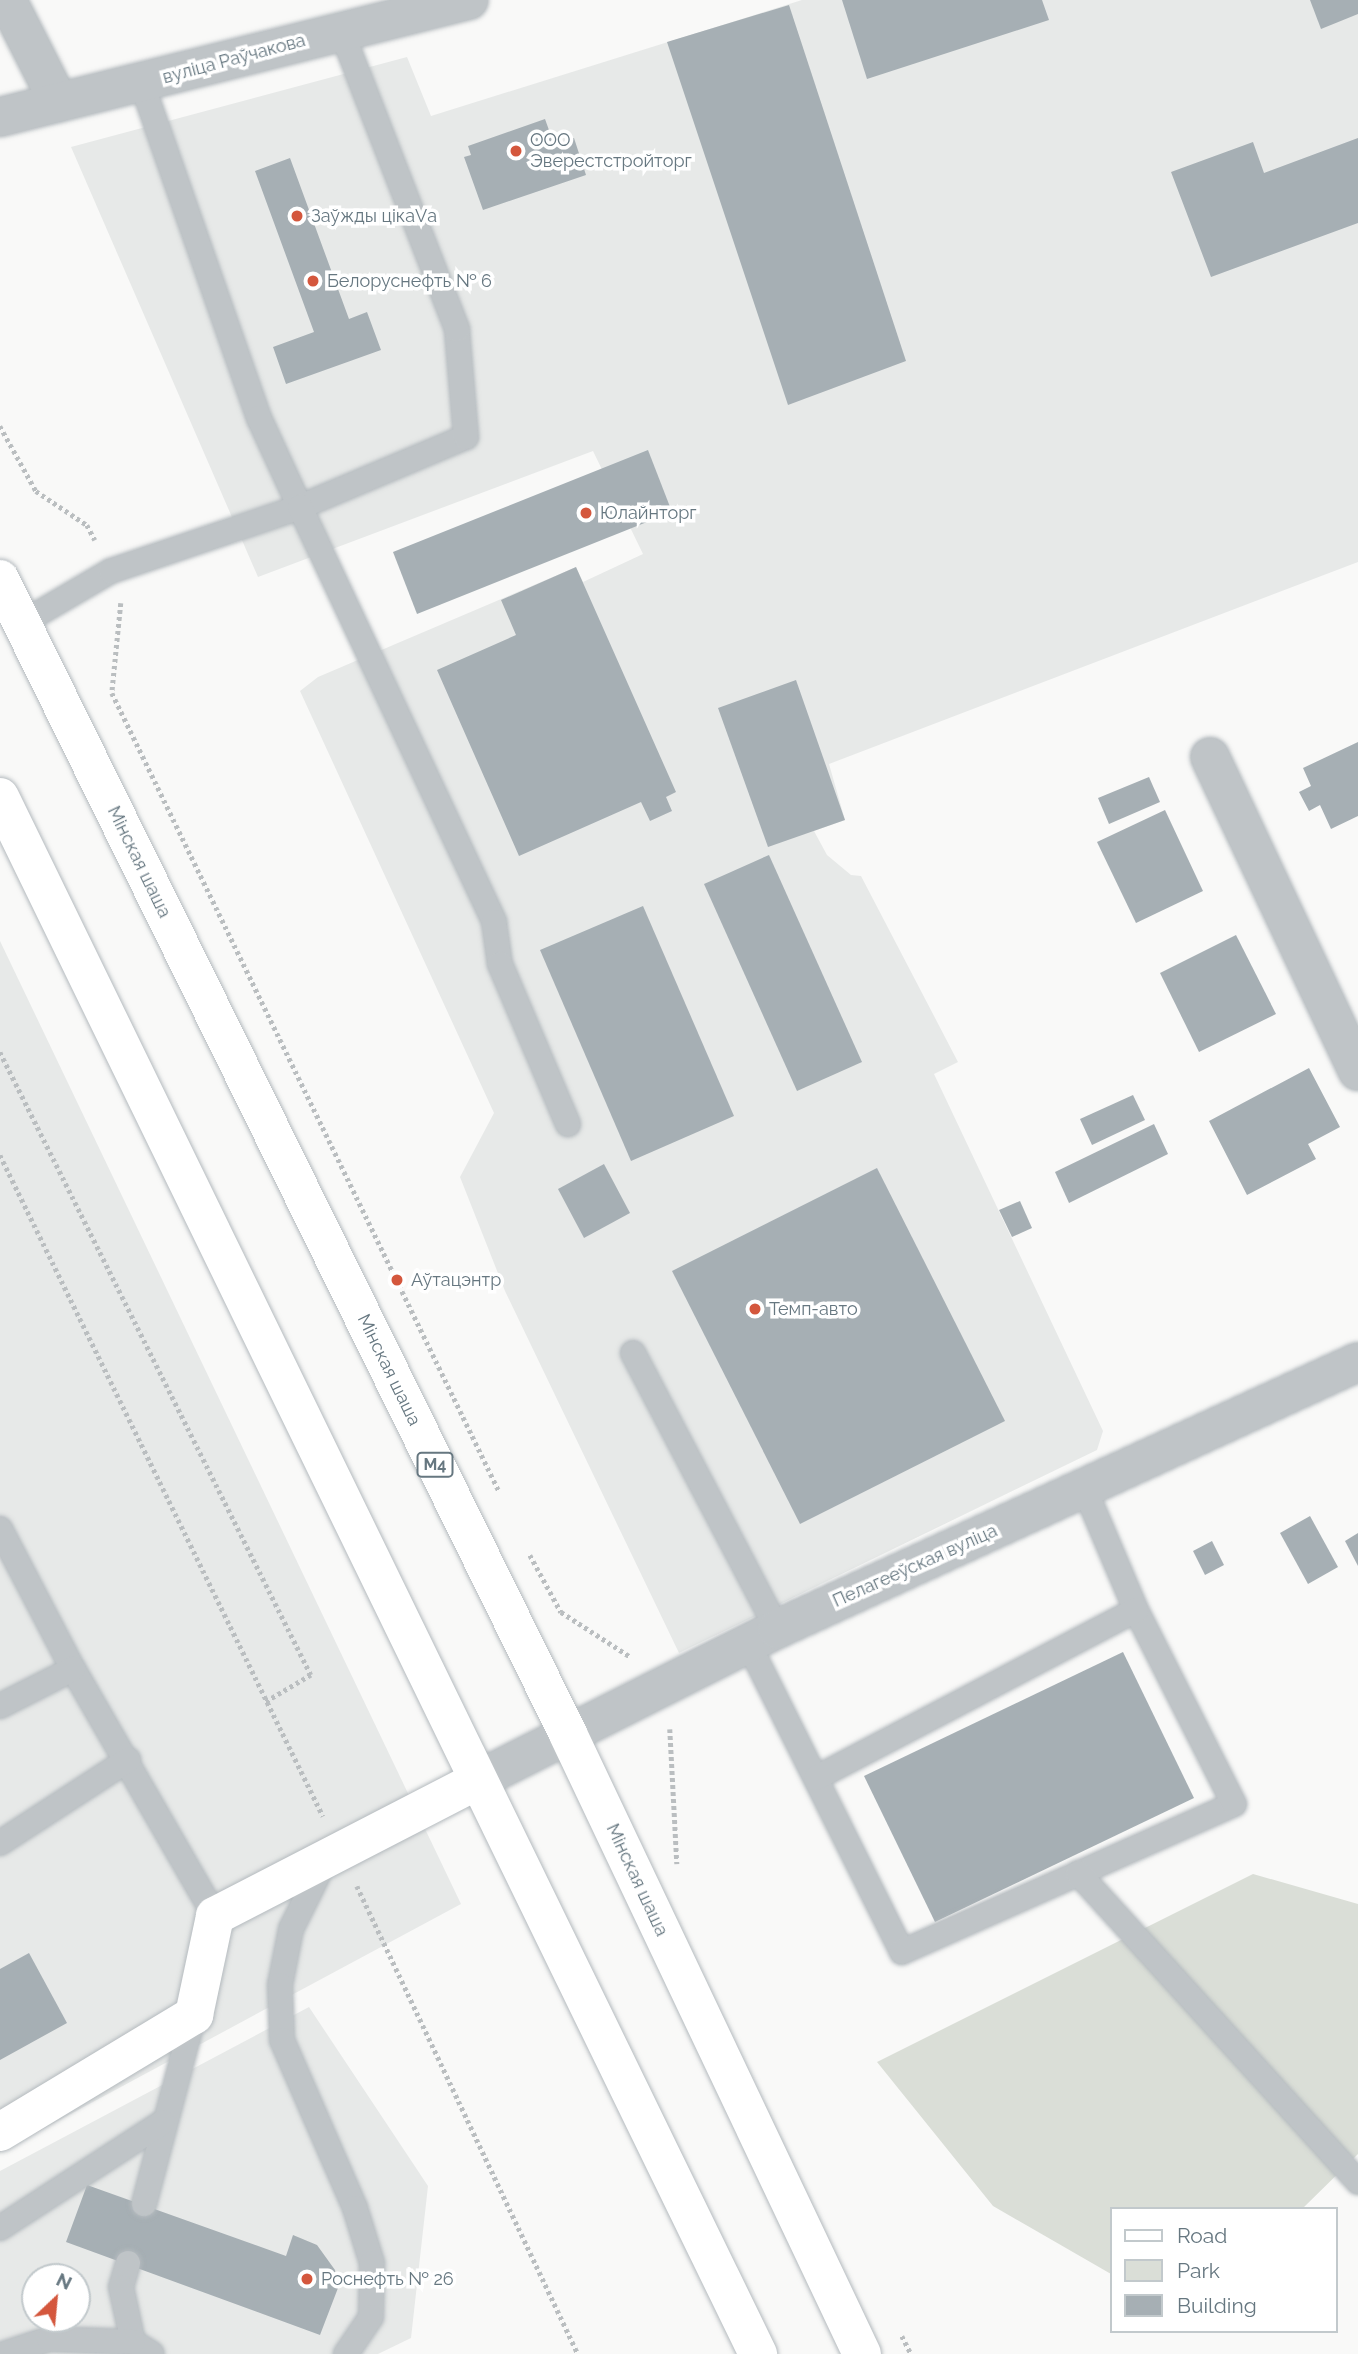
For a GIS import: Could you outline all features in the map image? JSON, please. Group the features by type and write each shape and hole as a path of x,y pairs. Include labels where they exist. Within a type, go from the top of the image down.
{"main road":[{"name":"Мінская шаша","path":"0,579 568,1734 862,2354"},
{"path":"0,797 476,1781 758,2354"},
{"path":"0,2132 194,2015 215,1916 476,1781"}],"street":[{"path":"7,0 59,103"},
{"name":"вуліца Раўчакова","path":"0,117 142,84 341,30 469,0"},
{"path":"1209,757 1358,1071"},
{"name":"Пелагееўская вуліца","path":"476,1781 763,1636 1358,1362"}],"lane":[{"path":"22,623 111,571 300,507 466,437 457,329 341,30"},
{"path":"142,84 259,418 494,922 500,964 568,1124"},
{"path":"633,1353 763,1636 816,1778 902,1952 1234,1804 1136,1610 1084,1490"},
{"path":"0,1529 73,1669 128,1760 215,1916"},
{"path":"816,1778 1136,1610"},
{"path":"0,1706 73,1669"},
{"path":"0,1843 128,1760"},
{"path":"334,1853 291,1929 280,1986 282,2040 355,2208 372,2263 371,2317 346,2354"},
{"path":"1078,1873 1358,2182"},
{"path":"144,2204 163,2122 194,2015"},
{"path":"0,2228 163,2122"},
{"path":"4,2354 48,2339 143,2348 121,2287 128,2263"}],"path":[{"path":"0,426 36,491 88,525 111,571 123,608 112,693 503,1500"},
{"path":"0,1052 311,1675 264,1703"},
{"path":"0,1155 334,1853 578,2354"},
{"path":"527,1549 561,1612 638,1662 656,1690 670,1722 677,1863 683,1876"},
{"path":"899,2329 911,2354"}],"shaded area":[{"path":"802,0 1358,0 1358,562 829,764 845,820 814,831 827,855 851,875 861,876 958,1062 934,1074 1103,1431 1097,1450 679,1653 505,1291 460,1177 494,1113 300,691 318,677 576,567 583,582 643,554 593,451 258,577 71,147 407,57 431,116"},
{"path":"0,941 461,1904 0,2152"},
{"path":"309,2007 428,2186 411,2338 378,2354 0,2354 0,2171"}],"green space":[{"path":"1253,1874 1358,1904 1358,2154 1304,2207 1110,2207 1110,2273 993,2206 877,2062"}],"building":[{"path":"842,0 1042,0 1049,20 867,79"},
{"path":"1310,0 1358,0 1358,14 1321,29"},
{"path":"789,5 906,361 788,405 667,42"},
{"path":"545,119 554,144 574,138 586,175 483,210 464,157 471,155 468,146"},
{"path":"1358,138 1358,223 1211,277 1171,172 1253,142 1264,173"},
{"path":"290,158 349,319 367,312 381,350 286,384 273,347 314,332 255,171"},
{"path":"648,450 672,512 417,614 393,552"},
{"path":"576,567 676,792 666,797 672,811 650,821 641,802 519,856 437,670 516,635 501,600"},
{"path":"796,680 845,820 768,847 718,708"},
{"path":"1358,742 1358,816 1331,829 1320,805 1309,811 1299,792 1311,786 1303,768"},
{"path":"1149,777 1160,802 1109,824 1098,798"},
{"path":"1165,810 1203,891 1136,923 1097,842"},
{"path":"769,855 862,1062 797,1091 704,884"},
{"path":"643,906 734,1116 631,1161 540,950"},
{"path":"1236,935 1276,1014 1199,1052 1160,973"},
{"path":"1309,1068 1340,1127 1308,1144 1316,1159 1247,1195 1209,1121"},
{"path":"1133,1095 1145,1120 1092,1145 1080,1119"},
{"path":"1154,1124 1168,1154 1069,1203 1055,1172"},
{"path":"604,1164 630,1213 584,1238 558,1189"},
{"path":"877,1168 1005,1421 800,1524 672,1271"},
{"path":"1020,1201 1032,1228 1012,1237 999,1210"},
{"path":"1310,1516 1338,1567 1308,1584 1280,1533"},
{"path":"1358,1533 1358,1566 1345,1541"},
{"path":"1212,1541 1224,1565 1205,1575 1193,1551"},
{"path":"1123,1652 1194,1798 935,1922 864,1776"},
{"path":"29,1953 67,2023 0,2060 0,1969"},
{"path":"87,2185 286,2256 293,2235 317,2245 335,2270 338,2288 320,2335 66,2242"}],"place":[{"name":"ООО Эверестстройторг","path":"516,151"},
{"name":"Заўжды цікаVа","path":"297,216"},
{"name":"Белоруснефть № 6","path":"313,281"},
{"name":"Юлайнторг","path":"586,513"},
{"name":"Аўтацэнтр","path":"397,1280"},
{"name":"Темп-авто","path":"755,1309"},
{"name":"Роснефть № 26","path":"307,2279"}]}
